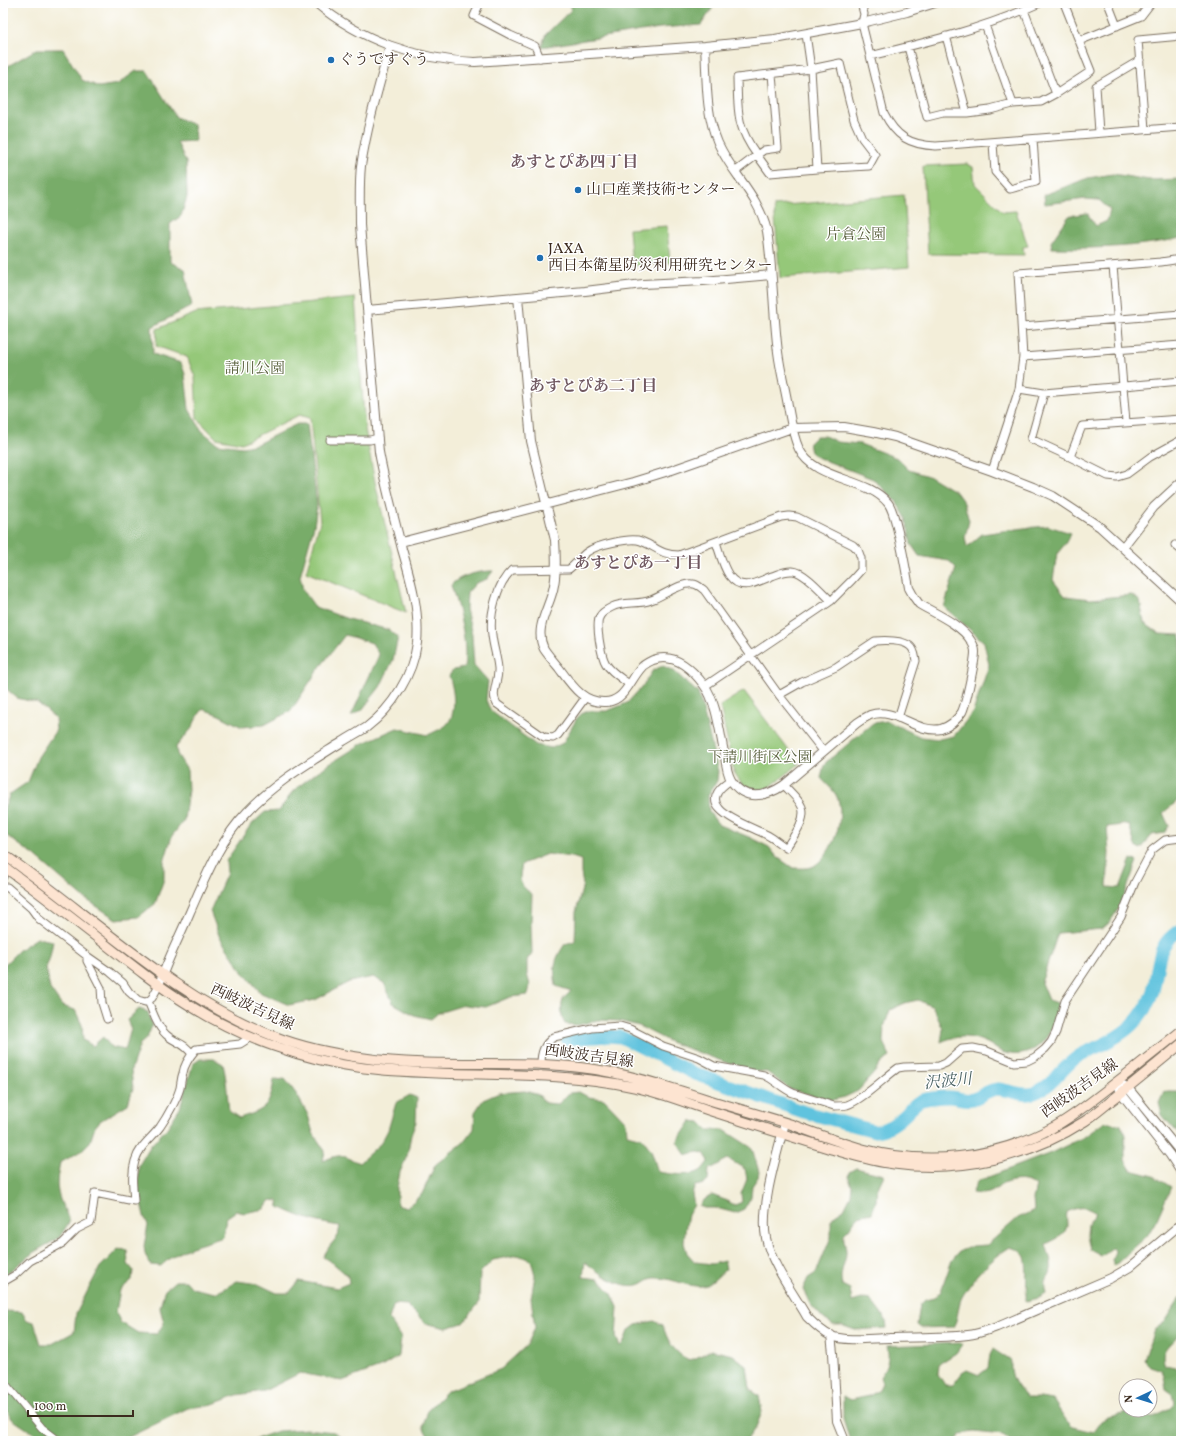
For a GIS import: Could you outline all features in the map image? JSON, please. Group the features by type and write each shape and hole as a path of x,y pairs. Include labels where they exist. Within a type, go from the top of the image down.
{"main road":[{"name":"西岐波吉見線","path":"3,854 162,974 227,1015 277,1038 333,1053 396,1062 439,1064 541,1064 590,1068 673,1088 864,1149 886,1154 926,1158 967,1156 994,1151 1015,1144 1053,1128 1081,1109 1181,1031"},
{"name":"西岐波吉見線","path":"4,866 158,985 222,1024 274,1046 304,1055 362,1068 416,1072 567,1076 638,1087 782,1134 855,1156 891,1164 915,1167 947,1167 976,1164 1016,1154 1059,1136 1087,1120 1181,1044"}],"street":[{"path":"316,3 349,27 390,46 427,56 462,61 540,58 705,46 775,39 862,23 907,12 935,3"},
{"path":"480,3 474,16 535,46 540,58"},
{"path":"861,3 864,14 862,23 884,113 890,125 897,133 908,141 922,145 936,146 1181,127"},
{"path":"870,56 908,47 985,25 1040,3"},
{"path":"908,47 927,117 944,113 967,113 990,110 1013,104 1041,102 1056,94 1090,71 1064,3"},
{"path":"1108,3 1117,26"},
{"path":"1079,41 1142,16 1151,3"},
{"path":"1024,10 1056,94"},
{"path":"985,25 1013,104"},
{"path":"806,34 817,169"},
{"path":"946,36 967,113"},
{"path":"1145,129 1138,40 1181,36"},
{"path":"148,1002 152,998 158,985 211,864 234,826 246,812 287,777 367,727 390,704 404,683 413,659 416,645 417,617 415,595 385,483 378,438 360,225 361,167 390,46"},
{"path":"518,297 531,441 555,540 556,570 554,586 540,631 541,640 544,649 572,686 585,698 591,701 610,702 619,697 645,664 657,658 667,658 674,659 683,664 705,686 714,706 727,770 731,780 746,794 752,795 772,793 784,785 857,723 870,715 878,713 888,714 930,729 950,725 957,719 962,711 974,662 975,651 971,640 962,630 919,604 914,598 909,588 895,519 890,505 873,491 818,468 804,458 799,448 792,428 778,353 768,241 763,218 752,196 719,144 713,127 709,106 705,46"},
{"path":"1099,133 1096,86 1140,60"},
{"path":"840,63 854,120 862,138 875,155 869,166 770,173 747,141 738,116 738,78 810,69 840,63"},
{"path":"736,171 764,150 778,148 772,74"},
{"path":"993,142 995,172 1010,189 1036,182 1033,139"},
{"path":"992,471 1019,389 1023,357 1018,273 1162,262 1181,259"},
{"path":"1113,266 1126,422"},
{"path":"367,310 585,291 644,284 771,275"},
{"path":"1022,327 1181,314"},
{"path":"1023,357 1181,345"},
{"path":"1019,389 1044,392 1181,381"},
{"path":"1044,392 1031,440 1108,476 1117,477 1126,474 1150,456 1181,440"},
{"path":"1070,457 1082,426 1181,419"},
{"path":"401,542 672,470 792,428 844,427 901,439 992,471 1053,496 1100,527 1181,600"},
{"path":"330,440 378,438"},
{"path":"1123,547 1154,507 1181,482"},
{"path":"585,698 561,732 553,738 544,737 502,708 494,700 498,670 492,635 492,619 501,584 512,570 569,569 592,548 635,539 642,541 663,553 679,555 781,517 789,516 797,517 846,541 858,550 861,558 861,570 831,601 705,686"},
{"path":"716,542 727,573 737,583 744,585 752,584 784,572 798,572 806,577 831,601"},
{"path":"629,684 614,673 606,664 603,657 598,622 600,615 605,610 617,605 650,601 692,583 704,590 779,695 823,751"},
{"path":"779,695 802,682 836,667 875,641 895,641 911,646 916,661 898,718"},
{"path":"731,780 723,785 716,795 718,809 725,815 767,835 786,848 799,828 803,812 799,802 784,785"},
{"path":"541,1064 541,1051 554,1036 592,1028 620,1026 663,1046 698,1058 714,1066 764,1075 793,1094 834,1106 841,1106 848,1105 898,1068 939,1066 946,1063 962,1049 973,1048 987,1051 1014,1062 1027,1061 1035,1057 1052,1042 1065,1001 1121,917 1135,882 1152,850 1165,840 1181,838"},
{"path":"3,878 4,866"},
{"path":"3,888 7,887 31,908 39,919 114,975 138,1000 148,1002"},
{"path":"87,956 87,961 101,988 102,1003 108,1019"},
{"path":"148,1002 163,1031 169,1037 187,1047 192,1054"},
{"path":"3,1282 15,1275 30,1261 63,1243 78,1229 90,1222 95,1194 134,1201 132,1173 135,1160 139,1151 160,1127 168,1113 180,1090 183,1072 192,1054 196,1049 240,1044 251,1037"},
{"path":"1117,1082 1181,1153"},
{"path":"1124,1090 1181,1172"},
{"path":"785,1123 766,1208 766,1238 776,1264 807,1317 830,1335 850,1338 926,1337 969,1335 983,1332 998,1327 1111,1278 1130,1267 1181,1224"},
{"path":"830,1335 833,1353 837,1421 845,1441"},
{"path":"3,1381 42,1428 59,1441"}],"green space":[{"path":"571,3 716,3 701,25 660,28 541,47 546,34 571,10"},
{"path":"37,49 63,49 82,80 99,87 118,84 136,71 147,71 176,117 194,125 195,141 177,142 186,162 187,197 181,216 170,224 170,262 185,269 192,306 152,327 153,354 181,363 185,374 189,409 202,431 218,444 243,447 257,444 297,424 307,424 317,505 314,526 300,576 303,590 315,607 348,619 389,630 398,637 393,660 380,687 362,710 351,716 379,655 372,643 345,635 317,671 291,711 264,725 242,727 219,715 203,709 192,728 176,747 177,754 187,770 188,790 184,820 172,836 164,862 164,879 155,904 138,917 116,919 84,898 35,856 3,833 3,811 10,794 28,782 38,757 56,730 55,718 38,703 17,698 3,686 3,67 8,66"},
{"path":"967,164 973,167 975,184 1003,212 1016,211 1028,246 1023,247 1024,255 928,254 923,166"},
{"path":"1113,174 1149,180 1181,179 1181,238 1149,244 1117,247 1052,248 1051,242 1069,216 1087,213 1096,226 1107,221 1110,210 1099,200 1086,199 1045,204 1044,195 1088,178"},
{"name":"片倉公園","path":"904,195 909,267 780,278 774,206"},
{"path":"667,226 670,263 632,266 629,229"},
{"name":"請川公園","path":"355,298 365,429 375,482 406,613 306,572 320,522 310,418 299,415 242,443 216,438 197,418 195,377 187,357 156,346 157,329 196,313"},
{"path":"816,436 825,436 837,442 860,444 897,458 909,470 931,477 956,492 964,503 969,521 965,537 967,547 982,534 1024,528 1048,526 1071,533 1057,554 1053,580 1065,596 1091,599 1132,595 1140,601 1144,623 1160,634 1181,635 1181,798 1163,813 1169,826 1164,833 1152,835 1141,849 1135,846 1129,824 1107,827 1109,853 1107,887 1120,888 1131,859 1137,861 1121,905 1109,923 1102,929 1058,933 1041,983 1048,1000 1058,1003 1052,1027 1044,1040 1034,1049 1020,1054 999,1051 983,1041 965,1037 947,1039 941,1042 943,1029 933,1007 918,1000 904,1003 890,1010 884,1027 883,1042 890,1057 881,1063 858,1091 845,1097 832,1100 791,1090 767,1072 749,1071 670,1042 639,1026 619,1021 598,1020 578,1025 565,1024 562,1015 562,1004 564,998 571,991 556,986 555,964 565,944 575,941 576,912 583,885 581,860 572,857 547,854 522,864 520,874 522,884 532,894 532,953 527,960 527,974 530,985 528,995 510,997 486,1007 464,1005 438,1013 431,1019 414,1015 393,1003 384,983 373,977 349,982 315,1000 289,1005 261,993 243,972 220,938 210,911 227,873 226,861 250,826 265,812 279,811 293,791 317,772 363,743 397,728 428,735 445,726 449,722 452,716 454,702 449,676 453,670 464,668 465,658 462,626 451,585 465,576 493,571 487,579 476,583 467,593 466,609 472,635 474,665 488,681 486,700 491,711 536,745 552,748 563,743 577,718 585,711 607,711 627,703 642,687 653,670 663,666 674,671 698,693 703,710 718,771 717,781 708,795 709,812 719,825 769,847 777,857 793,868 812,867 821,860 832,844 839,824 839,805 836,794 821,778 824,764 873,723 887,721 921,737 939,739 954,736 973,712 989,665 984,642 944,607 956,568 949,561 919,556 911,544 906,518 896,501 873,479 819,458 811,453 809,443"},
{"name":"下請川街区公園","path":"744,691 799,764 770,787 762,790 750,788 742,784 734,772 720,706"},
{"path":"37,938 53,941 46,968 50,989 62,1006 75,1010 82,1025 83,1040 93,1046 103,1037 111,1047 125,1050 131,1029 127,1020 139,1009 148,1012 152,1026 147,1038 140,1044 131,1070 133,1088 128,1104 100,1121 95,1127 90,1142 81,1151 60,1163 57,1180 58,1193 70,1221 59,1238 34,1252 3,1277 3,966 19,950"},
{"path":"200,1059 214,1059 223,1064 229,1111 239,1118 255,1113 265,1106 270,1097 274,1080 285,1079 297,1095 308,1115 313,1133 325,1151 323,1161 341,1156 359,1163 381,1143 388,1130 396,1103 410,1095 417,1098 416,1122 411,1135 407,1156 400,1172 397,1188 397,1205 406,1208 422,1194 435,1165 463,1143 474,1129 475,1112 483,1100 499,1093 525,1091 539,1095 545,1103 558,1104 569,1093 579,1092 588,1097 604,1099 626,1122 627,1134 642,1138 651,1150 658,1172 668,1174 696,1173 700,1171 709,1161 704,1153 697,1152 686,1155 677,1142 691,1121 700,1122 708,1130 724,1130 752,1148 759,1172 758,1177 752,1186 751,1197 744,1209 735,1213 716,1208 704,1208 699,1206 704,1200 712,1195 735,1205 742,1202 741,1194 747,1179 745,1169 728,1159 709,1169 708,1181 704,1184 695,1186 692,1194 694,1205 688,1215 684,1243 687,1253 695,1262 712,1264 724,1261 726,1269 712,1282 707,1285 695,1286 655,1278 649,1279 638,1285 624,1285 610,1279 585,1262 583,1277 599,1279 612,1294 618,1307 616,1337 620,1346 624,1342 628,1331 636,1325 654,1321 663,1325 666,1336 671,1345 687,1360 694,1359 711,1350 733,1355 747,1366 750,1389 759,1396 762,1412 756,1427 746,1441 431,1441 423,1427 428,1410 447,1391 501,1369 527,1345 535,1328 531,1298 535,1275 531,1260 518,1255 493,1260 480,1273 479,1303 463,1323 446,1328 425,1323 407,1305 394,1304 389,1319 401,1338 399,1356 383,1366 342,1381 300,1373 264,1391 237,1395 210,1405 188,1408 121,1441 52,1441 42,1439 12,1419 3,1402 3,1310 22,1312 27,1320 34,1322 41,1344 52,1344 74,1332 76,1314 100,1267 118,1249 127,1250 128,1264 133,1270 132,1280 120,1290 116,1311 120,1322 138,1333 157,1334 164,1323 160,1308 164,1291 175,1281 186,1281 192,1288 215,1293 237,1281 258,1284 277,1293 289,1293 299,1281 337,1288 349,1283 348,1276 323,1257 338,1236 340,1226 301,1217 279,1207 278,1201 270,1200 264,1209 244,1213 236,1211 226,1218 223,1237 183,1251 175,1255 161,1266 150,1265 145,1254 144,1246 148,1225 144,1216 138,1190 139,1165 151,1145 167,1128 180,1108 193,1064"},
{"path":"1164,1092 1181,1092 1181,1137 1162,1115 1159,1103"},
{"path":"1105,1122 1121,1125 1125,1135 1125,1160 1131,1170 1154,1176 1171,1187 1157,1219 1147,1236 1114,1266 1112,1260 1115,1251 1112,1248 1101,1256 1090,1250 1087,1234 1088,1224 1096,1213 1085,1208 1071,1210 1067,1212 1067,1225 1062,1235 1046,1244 1051,1269 1045,1282 1046,1294 1039,1298 1026,1301 1027,1272 1025,1257 1017,1249 1010,1247 990,1263 966,1290 960,1301 953,1327 921,1328 917,1325 920,1305 925,1300 934,1298 941,1291 952,1260 960,1251 973,1246 987,1245 1018,1218 1034,1210 1033,1199 1036,1186 1033,1184 1021,1180 1012,1181 1007,1182 988,1193 972,1193 978,1181 1051,1153 1084,1137"},
{"path":"856,1168 884,1175 877,1190 876,1201 872,1213 858,1216 844,1234 846,1254 841,1280 842,1285 850,1289 852,1302 865,1298 870,1299 886,1320 887,1328 855,1330 841,1325 833,1325 824,1319 810,1304 803,1289 808,1278 816,1273 831,1237 831,1220 835,1215 844,1209 851,1195 852,1185 848,1177 849,1172"},
{"path":"1181,1297 1181,1328 1176,1338 1165,1349 1163,1359 1165,1365 1175,1367 1181,1374 1181,1441 1011,1441 1003,1435 974,1432 961,1434 956,1441 850,1441 843,1418 843,1396 850,1400 869,1396 878,1391 882,1383 880,1377 887,1362 887,1346 963,1343 956,1353 939,1364 938,1374 945,1385 953,1385 962,1373 967,1370 979,1375 988,1368 990,1355 993,1349 1011,1361 1014,1381 1027,1398 1053,1400 1066,1420 1073,1427 1093,1432 1101,1421 1108,1417 1118,1415 1118,1418 1158,1418 1158,1415 1168,1410 1175,1403 1173,1394 1166,1389 1162,1370 1150,1366 1144,1360 1154,1330 1165,1322"},
{"path":"307,1429 334,1432 345,1441 243,1441 253,1440 278,1431"}],"waterway":[{"name":"沢波川","path":"567,1039 608,1036 621,1037 693,1073 804,1112 875,1131 896,1123 915,1104 922,1100 949,1097 973,1099 992,1090 998,1089 1021,1094 1030,1094 1040,1090 1052,1082 1071,1062 1083,1054 1113,1039 1135,1022 1145,1009 1151,996 1161,952 1168,940 1181,930"}],"place":[{"name":"ぐうですぐう","path":"331,60"},
{"name":"山口産業技術センター","path":"578,190"},
{"name":"JAXA 西日本衛星防災利用研究センター","path":"540,258"}],"district":[{"name":"あすとぴあ四丁目","path":"574,163"},
{"name":"あすとぴあ二丁目","path":"593,387"},
{"name":"あすとぴあ一丁目","path":"638,564"}]}
